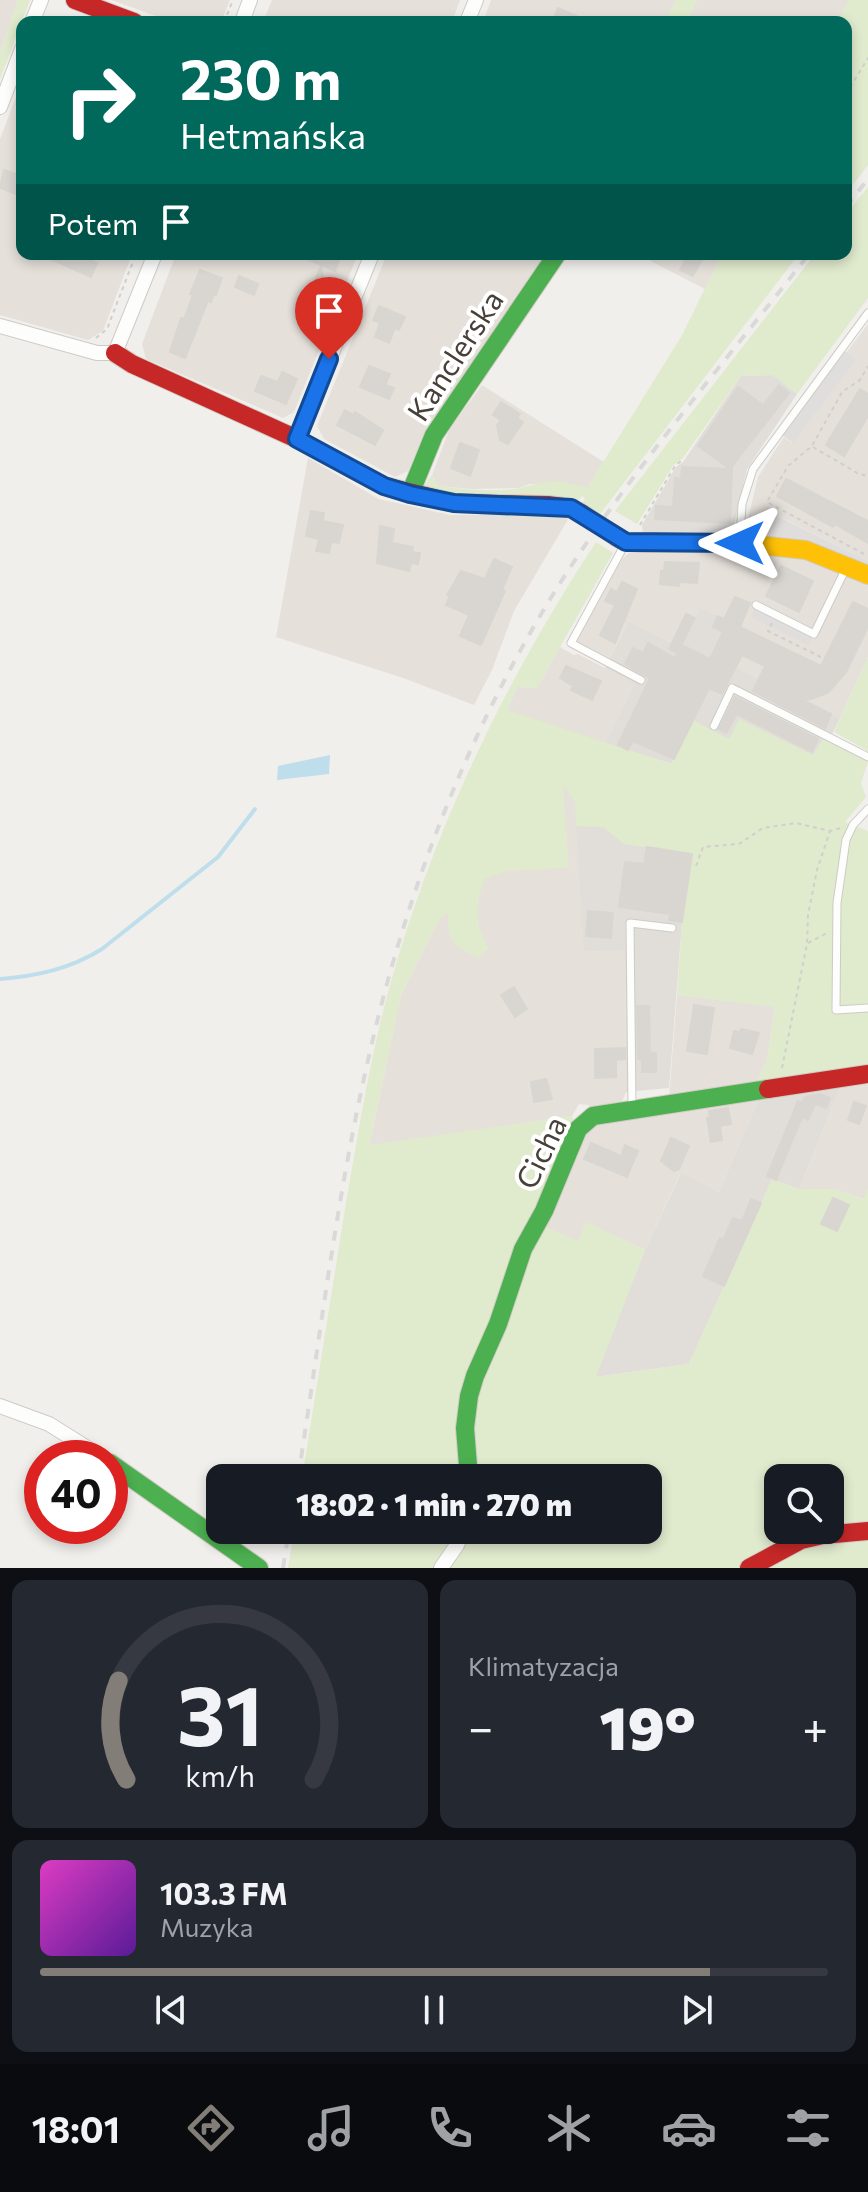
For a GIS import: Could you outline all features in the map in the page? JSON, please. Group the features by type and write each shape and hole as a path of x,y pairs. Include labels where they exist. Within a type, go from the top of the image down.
{"street":[{"path":"75,0 118,16"},
{"path":"0,107 16,65"},
{"path":"98,351 151,260"},
{"path":"297,439 370,260"},
{"name":"Kanclerska","path":"410,494 434,435 553,260"},
{"path":"0,326 98,351 132,364 297,439 384,486 410,494 454,503 571,508 629,541 740,543 806,550 868,575"},
{"name":"Cicha","path":"468,1464 465,1428 475,1376 498,1324 523,1249 544,1211 578,1129 593,1116 868,1074"},
{"path":"0,1406 49,1424 74,1440"},
{"path":"128,1476 259,1568"},
{"path":"749,1568 801,1540 868,1531"},
{"path":"441,1568 457,1544"}],"lane":[{"path":"740,543 742,504 753,469 868,313"},
{"path":"629,541 571,643 641,680"},
{"path":"756,605 814,634 847,567"},
{"path":"714,726 732,688 868,757"},
{"path":"868,809 846,840 837,903 836,1010 868,1008"},
{"path":"856,823 868,824"},
{"path":"632,1110 630,923 672,928"}],"path":[{"path":"852,84 868,58"},
{"path":"98,351 134,260"},
{"path":"868,366 860,380 842,392 812,446 788,466 767,502 868,556"},
{"path":"812,446 859,474 868,476"},
{"path":"629,541 675,466 682,460"},
{"path":"776,614 768,631 825,659"},
{"path":"696,866 703,847 739,844 763,828 796,823 830,831 856,823"},
{"path":"777,1088 807,944 808,915 817,870 830,831"},
{"path":"807,944 837,928"}],"shaded area":[{"path":"0,0 16,0 17,4 0,52"},
{"path":"111,0 230,0 223,16 156,16"},
{"path":"272,0 460,0 454,16 265,16"},
{"path":"491,0 676,0 668,16 485,16"},
{"path":"697,0 849,0 841,16 689,16"},
{"path":"16,97 16,260 130,260 103,331 88,340 0,315 0,139"},
{"path":"174,260 356,260 294,412 283,418 146,359 142,344"},
{"path":"385,260 543,260 426,429 408,471 395,477 324,439 317,426"},
{"path":"649,260 719,260 705,289"},
{"path":"868,324 868,561 768,511 752,536 747,523 758,477 784,437 792,443 855,360 846,353"},
{"path":"842,349 856,360 793,443 778,432"},
{"path":"773,375 797,394 747,469 733,529 727,536 643,536 642,525 676,467 683,462 741,376"},
{"path":"482,385 604,462 587,488 530,484 519,488 438,486 432,475 449,430"},
{"path":"308,458 379,499 450,515 570,516 514,611 492,670 474,705 403,678 276,637"},
{"path":"767,511 868,561 868,575 752,536"},
{"path":"673,549 810,559 868,585 868,657 840,718 723,661 680,647 629,621 610,658 577,641 622,559 629,553"},
{"path":"756,605 814,634 808,645 751,617"},
{"path":"700,608 739,627 723,661 840,718 809,782 694,721 672,764 606,743 635,684 605,668 629,621 680,647"},
{"path":"560,647 636,684 607,743 707,776 585,952 625,949 626,1092 620,1106 590,1111 589,1105 579,1104 572,1116 369,1146 401,995 439,920 448,912 507,710 517,687 537,688"},
{"path":"576,826 603,827 625,844 692,854 682,922 669,1088 626,1092 625,950 584,952"},
{"path":"677,995 775,1006 767,1061 756,1083 669,1098"},
{"path":"868,1081 868,1189 864,1199 832,1189 799,1189 841,1085"},
{"path":"841,1085 799,1189 772,1179 689,1364 595,1377 645,1250 681,1173 719,1192 760,1096"},
{"path":"760,1096 719,1192 680,1174 645,1250 587,1223 578,1242 543,1226 590,1122"}],"green space":[{"path":"16,0 30,0 24,16 16,16 16,37 0,79 0,52"},
{"path":"676,0 697,0 689,16 668,16"},
{"path":"849,0 868,0 868,165 852,186 852,16 841,16"},
{"path":"868,187 868,298 797,394 773,375 741,376 683,458 673,466 637,524 615,511 810,260 852,260 852,207"},
{"path":"719,260 794,260 597,518 581,505 585,498 582,496 577,502 454,498 423,487 432,475 438,486 469,489 510,489 554,482 587,488 681,337"},
{"path":"596,542 613,553 537,688 517,687 507,710 671,764 693,720 729,739 739,719 813,755 823,739 868,762 861,783 866,797 845,822 868,831 868,1069 756,1083 767,1061 775,1007 677,995 682,922 692,854 624,844 603,827 576,826 575,802 563,785 569,868 508,871 484,879 478,922 489,948 478,958 453,942 448,913 439,920 401,995 369,1145 572,1116 575,1126 471,1374 467,1464 304,1464 364,1099 387,996 425,876 448,818 501,704 562,595"},
{"path":"868,657 868,751 834,732"},
{"path":"772,1179 799,1189 832,1189 863,1199 868,1189 868,1527 844,1535 844,1464 764,1464 764,1544 816,1544 743,1568 446,1568 459,1544 662,1544 662,1464 473,1464 472,1395 525,1260 543,1226 578,1241 586,1222 645,1250 596,1377 689,1364"},
{"path":"868,1534 868,1568 754,1568 799,1544 844,1544 844,1537"},
{"path":"292,1544 451,1544 437,1568 288,1568"}],"water":[{"path":"330,755 329,774 277,780 278,766"}],"building":[{"path":"558,8 576,16 555,16"},
{"path":"4,170 16,174 16,194 0,188"},
{"path":"53,260 89,260 97,263 91,277"},
{"path":"309,260 339,260 335,271"},
{"path":"685,260 701,261 693,276 680,270"},
{"path":"321,266 325,289 332,292 323,314 304,306"},
{"path":"200,270 222,278 216,295 211,302 208,301 185,358 170,352"},
{"path":"239,276 258,284 254,295 235,287"},
{"path":"379,306 405,317 399,330 395,328 389,343 375,337 380,323 373,320"},
{"path":"369,366 390,374 385,385 394,388 389,399 360,387"},
{"path":"282,372 297,379 286,404 255,391 261,376 278,382"},
{"path":"779,385 789,393 730,469 698,446 738,387 763,405"},
{"path":"860,389 868,394 868,416 844,456 826,445"},
{"path":"501,402 520,414 517,418 523,422 508,444 500,440 497,425 501,420 493,415"},
{"path":"345,410 354,415 355,412 383,430 375,445 337,425"},
{"path":"460,443 479,450 470,476 451,468"},
{"path":"682,467 732,469 730,523 655,519 656,506 673,507 675,478 681,479"},
{"path":"786,479 868,521 868,543 777,496"},
{"path":"311,511 324,513 323,521 343,525 339,543 331,542 329,553 316,551 319,539 306,536"},
{"path":"380,526 394,529 392,543 413,547 412,552 420,553 418,564 411,563 409,571 377,563"},
{"path":"494,559 512,567 481,645 460,636 469,615 446,605 450,596 447,595 461,571 485,579"},
{"path":"665,562 699,563 697,583 679,582 679,586 660,584"},
{"path":"781,566 813,581 799,612 766,596"},
{"path":"622,582 637,589 615,643 600,635 615,605 605,601 611,589 617,592"},
{"path":"735,597 750,603 740,627 821,666 853,602 868,609 868,627 846,672 828,693 805,701 831,714 825,728 753,691 765,666 742,655 722,694 709,688 674,759 633,741 628,750 618,745 650,678 625,664 633,648 643,653 648,643 675,658 682,645 710,659 723,632 713,627 718,616 724,619"},
{"path":"686,614 695,618 677,653 669,649"},
{"path":"566,666 601,681 592,700 571,690 573,686 560,678"},
{"path":"735,697 818,739 812,752 737,714 726,733 719,729"},
{"path":"647,847 692,854 682,922 669,920 670,914 619,907 625,862 644,864"},
{"path":"588,911 613,913 611,938 586,936"},
{"path":"514,987 527,1009 515,1017 501,995"},
{"path":"694,1005 714,1008 707,1054 687,1051"},
{"path":"637,1006 649,1006 650,1053 656,1053 656,1072 642,1072 642,1059 638,1059"},
{"path":"741,1029 759,1033 752,1054 730,1048 734,1031 740,1032"},
{"path":"625,1048 625,1059 616,1060 616,1077 595,1078 595,1049"},
{"path":"546,1079 552,1099 534,1102 531,1082"},
{"path":"820,1094 830,1098 826,1108 815,1104 808,1120 802,1117 776,1180 767,1176 798,1101 802,1103 805,1097"},
{"path":"854,1102 866,1106 859,1124 848,1120"},
{"path":"728,1108 731,1124 720,1126 722,1140 711,1142 707,1118 710,1118 709,1111"},
{"path":"671,1138 689,1146 679,1169 674,1171 661,1161"},
{"path":"591,1143 621,1156 625,1145 638,1151 627,1177 584,1159"},
{"path":"833,1198 849,1205 837,1231 821,1224"},
{"path":"751,1199 761,1203 724,1286 703,1276 720,1238 723,1240 733,1218 742,1221"}],"waterway":[{"path":"0,979 53,970 78,962 102,949 218,857 255,809"}],"railway":[{"path":"852,199 868,179"},
{"path":"300,1464 338,1213 369,1056 401,936 442,818 492,704 521,649 581,551 643,464 804,260"},
{"path":"283,1568 287,1544"}],"traffic: fast":[{"path":"410,494 434,435 553,260"},
{"path":"468,1464 465,1428 475,1376 498,1324 523,1249 544,1211 578,1129 593,1116 768,1089"},
{"path":"128,1476 259,1568"}],"traffic: slow":[{"path":"618,538 626,542 740,543 806,550 868,575"}],"traffic: jam":[{"path":"75,0 118,16"},
{"path":"115,353 132,364 297,439 384,486 454,503 548,505 571,508 581,513"},
{"path":"581,513 618,538"},
{"path":"768,1089 868,1074"},
{"path":"749,1568 801,1540 868,1531"}],"route":[{"path":"329,359 297,439 384,486 454,503 571,508 626,542 740,543"}]}
